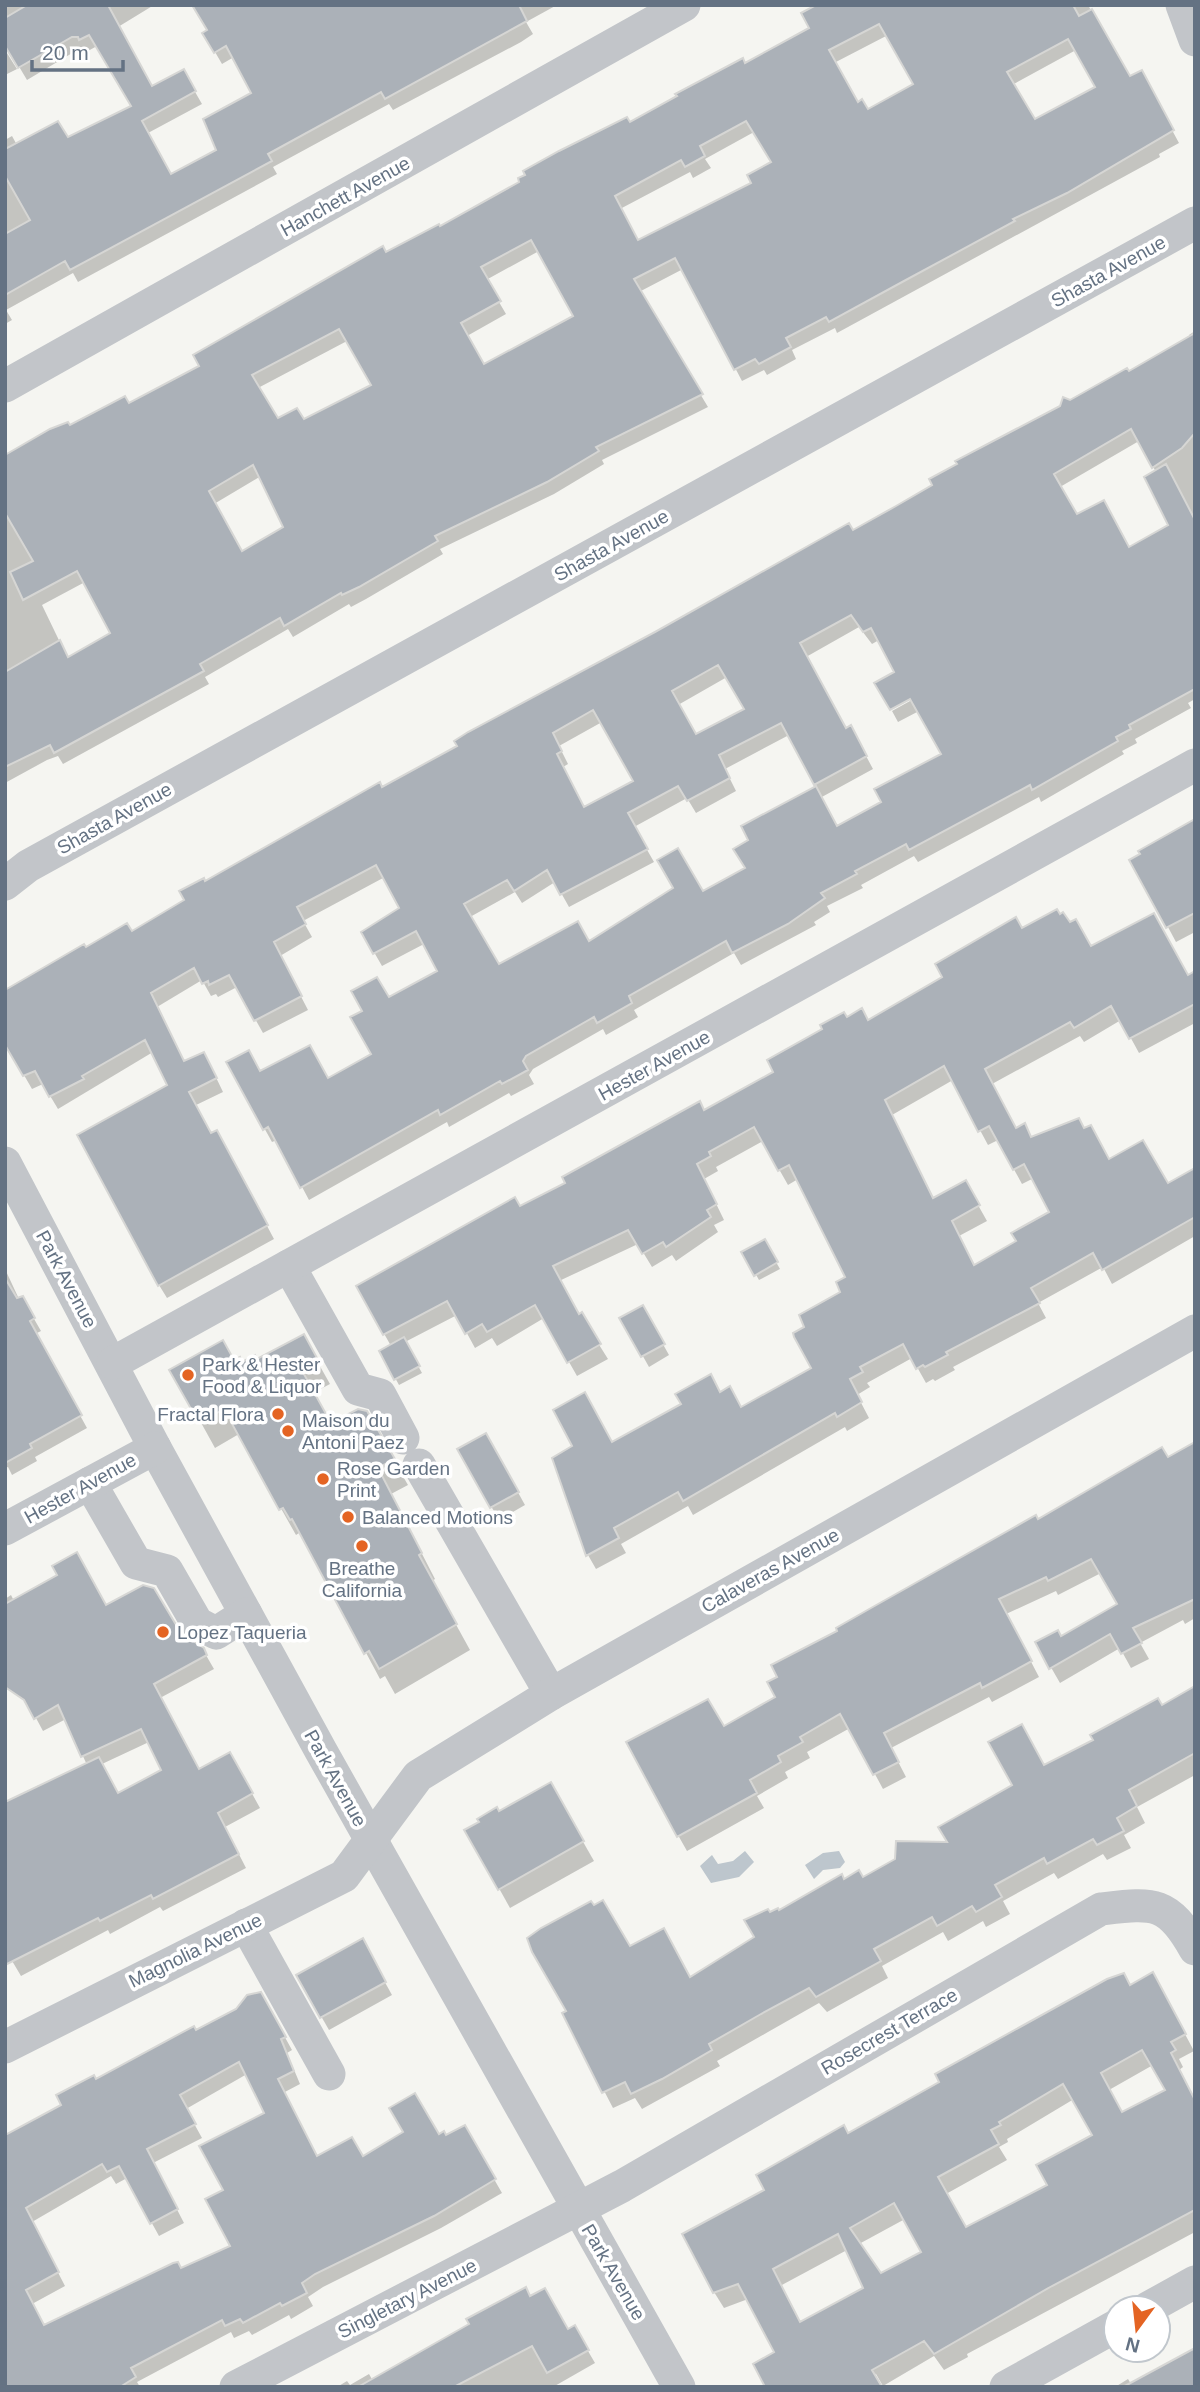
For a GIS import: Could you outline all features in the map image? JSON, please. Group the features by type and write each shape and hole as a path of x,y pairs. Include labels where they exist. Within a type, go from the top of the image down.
{"street":[{"name":"Hanchett Avenue","path":"5,386 684,5"},
{"path":"1182,5 1195,40"},
{"name":"Shasta Avenue","path":"13,873 1195,223"},
{"name":"Hester Avenue","path":"113,1363 1195,765"},
{"name":"Park Avenue","path":"6,1167 113,1363 155,1448 370,1839 679,2387"},
{"path":"289,1266 358,1389 380,1395 551,1694"},
{"name":"Calaveras Avenue","path":"370,1839 418,1776 551,1694 1195,1331"},
{"name":"Hester Avenue","path":"5,1529 155,1448"},
{"path":"90,1483 136,1563 167,1571 197,1623 216,1633 246,1614"},
{"name":"Magnolia Avenue","path":"5,2047 348,1873 370,1839"},
{"name":"Rosecrest Terrace","path":"578,2210 1101,1909 1149,1904 1179,1921 1195,1949"},
{"path":"246,1925 328,2074"},
{"name":"Singletary Avenue","path":"236,2387 578,2210"},
{"path":"1172,2295 1195,2282"},
{"path":"1006,2387 1102,2334"}],"shaded area":[{"path":"745,1851 754,1862 739,1877 711,1883 700,1866 712,1855 718,1864 733,1861"},
{"path":"839,1851 845,1862 840,1868 823,1870 814,1879 805,1865 823,1853"}],"building":[{"path":"27,5 108,5 152,86 184,69 196,91 142,121 171,174 216,150 203,119 251,93 226,46 214,53 202,33 207,30 192,5 519,5 527,21 385,99 381,92 268,154 272,161 70,270 65,261 5,295 5,234 30,220 5,176 5,149 58,121 68,137 131,106 89,35 79,40 78,37 72,37 18,68 5,46 5,18"},
{"path":"816,5 1073,5 1079,16 1092,9 1130,76 1142,70 1174,130 1067,193 1013,219 1015,221 829,322 826,317 786,338 791,347 759,364 755,359 734,370 675,258 634,279 703,394 596,447 599,451 547,482 435,536 438,541 359,587 342,595 341,593 284,626 280,618 200,664 204,671 54,753 50,745 5,767 5,672 60,640 68,657 110,633 77,571 23,600 10,572 33,561 5,513 5,455 50,429 68,422 70,425 125,396 129,403 199,366 193,355 383,246 386,252 439,224 440,226 519,182 518,178 525,175 523,171 559,151 627,117 630,122 677,96 675,94 743,58 745,63 809,28 801,13","holes":["879,24 913,84 868,109 862,99 858,102 829,50","1068,39 1095,87 1035,119 1007,72","746,121 771,162 747,175 751,183 638,240 615,196 681,160 685,167 705,156 700,146","531,240 573,316 484,364 461,323 501,301 481,267","339,329 371,385 304,419 297,408 278,418 252,375","253,465 283,527 242,551 209,491"]},
{"path":"1195,333 1195,433 1182,448 1152,468 1131,429 1054,474 1077,514 1104,500 1129,547 1168,525 1144,477 1166,464 1195,520 1195,689 1129,725 1131,729 1116,737 1118,741 1032,790 1030,785 909,850 906,844 855,871 857,874 821,893 825,898 788,924 732,953 726,941 629,996 632,1003 597,1023 594,1017 526,1056 523,1061 528,1070 502,1084 500,1081 440,1115 438,1110 300,1188 268,1127 263,1130 226,1062 249,1050 260,1071 310,1045 328,1078 371,1054 350,1017 362,1011 351,991 377,977 389,997 437,971 416,931 373,954 361,932 399,908 376,865 297,907 306,924 274,942 302,996 254,1021 229,975 209,985 208,981 202,984 194,968 151,993 184,1061 204,1052 217,1078 189,1092 211,1133 217,1130 268,1225 158,1286 77,1135 167,1085 145,1040 82,1076 84,1079 49,1097 35,1071 23,1076 5,1045 5,990 84,944 86,947 127,923 132,931 184,900 179,891 204,878 205,881 380,782 382,787 457,746 454,741 468,732 655,632 849,523 853,530 896,506 932,485 929,479 957,464 955,461 1060,406 1063,397 1070,400 1127,368 1129,371","holes":["851,615 863,632 871,628 894,672 874,683 890,710 910,699 941,754 874,789 881,802 837,826 816,786 741,826 748,840 733,849 745,868 703,891 678,848 657,860 673,888 589,941 578,921 499,964 464,904 507,880 514,891 547,870 560,895 648,849 628,813 678,786 687,801 730,778 719,755 781,723 814,785 867,756 851,725 846,728 800,643","718,665 744,709 696,734 672,691","593,710 633,781 584,807 557,754 562,751 553,733"]},
{"path":"1195,819 1195,913 1166,928 1129,860 1140,854 1138,851"},
{"path":"1057,909 1060,914 1063,912 1070,922 1076,919 1091,946 1154,913 1188,975 1195,971 1195,1004 1129,1039 1111,1006 1074,1028 1070,1022 985,1069 1016,1128 1025,1123 1031,1137 1079,1118 1084,1128 1091,1125 1109,1159 1143,1140 1168,1183 1195,1168 1195,1217 1102,1270 1093,1253 1031,1288 1040,1303 946,1352 948,1355 925,1367 923,1365 916,1369 903,1344 860,1367 863,1372 850,1379 862,1402 837,1417 835,1413 683,1501 678,1492 614,1528 619,1538 586,1556 552,1458 572,1446 553,1410 585,1392 612,1442 681,1404 675,1394 711,1374 720,1392 730,1386 741,1407 811,1368 793,1333 804,1327 799,1315 840,1292 836,1282 845,1277 789,1165 778,1171 754,1127 709,1152 711,1156 697,1164 717,1204 707,1210 711,1217 666,1247 663,1242 642,1254 628,1230 553,1266 579,1314 582,1312 601,1344 567,1363 535,1305 487,1332 482,1324 465,1334 447,1301 383,1335 356,1286 515,1197 520,1206 565,1183 562,1177 700,1101 704,1110 773,1072 767,1060 822,1029 820,1025 844,1012 847,1017 862,1008 868,1020 942,977 935,964 1016,917 1022,928","holes":["944,1066 978,1132 989,1126 1013,1170 1024,1164 1049,1212 1011,1233 1016,1241 974,1265 952,1221 980,1205 966,1180 933,1198 885,1100"]},
{"path":"765,1239 778,1262 754,1276 741,1252"},
{"path":"5,1278 17,1298 23,1296 35,1318 30,1321 82,1415 30,1444 32,1448 5,1463"},
{"path":"643,1305 665,1344 641,1357 619,1318"},
{"path":"304,1334 317,1358 300,1367 331,1423 358,1409 367,1411 395,1459 378,1468 422,1553 419,1555 457,1624 379,1669 369,1651 364,1654 292,1519 290,1520 283,1508 279,1510 224,1409 199,1423 169,1370 223,1340 234,1360 240,1357 242,1362 255,1355 257,1359"},
{"path":"404,1337 420,1366 394,1380 379,1351"},
{"path":"486,1433 519,1492 490,1508 457,1449"},
{"path":"1195,1442 1195,1599 1133,1628 1142,1643 1121,1654 1110,1634 1049,1669 1035,1642 1058,1630 1061,1636 1117,1604 1091,1559 1048,1581 1046,1577 999,1599 1032,1661 982,1688 980,1683 884,1733 899,1762 873,1775 840,1714 800,1737 803,1742 778,1756 781,1762 750,1780 757,1793 677,1837 626,1742 708,1699 724,1726 775,1697 767,1682 777,1677 771,1665 837,1631 836,1628 1036,1515 1038,1519 1162,1447 1168,1457"},
{"path":"77,1552 106,1605 143,1585 154,1588 181,1633 204,1648 207,1655 154,1684 199,1769 230,1752 253,1793 218,1813 239,1854 153,1899 151,1895 100,1921 98,1918 5,1965 5,1802 99,1757 118,1793 161,1770 141,1729 81,1757 58,1705 34,1719 24,1700 5,1687 5,1604 57,1575 52,1566"},
{"path":"1195,1686 1195,1753 1129,1790 1137,1806 1117,1818 1124,1831 1097,1845 1093,1839 1047,1864 1044,1858 995,1885 1002,1897 976,1912 972,1906 937,1926 932,1917 874,1949 881,1961 816,1997 809,1988 709,2044 712,2050 662,2079 631,2094 625,2082 602,2093 562,2013 566,2011 532,1952 527,1938 541,1928 591,1901 594,1905 603,1900 630,1946 664,1928 690,1977 754,1937 744,1920 768,1909 770,1912 778,1908 779,1910 842,1874 844,1879 859,1870 863,1877 895,1859 896,1841 947,1842 938,1827 1012,1785 988,1742 1022,1724 1044,1765 1093,1740 1090,1735 1158,1698 1162,1705"},
{"path":"551,1782 584,1841 498,1890 464,1830 497,1807 499,1811"},
{"path":"363,1938 386,1982 320,2018 296,1975"},
{"path":"1153,1972 1186,2034 1171,2042 1176,2050 1171,2053 1195,2100 1195,2210 1052,2286 934,2354 924,2341 872,2370 882,2387 765,2387 753,2364 774,2352 738,2284 713,2293 682,2234 764,2190 756,2175 844,2125 848,2133 939,2082 935,2074 1107,1979 1124,1973 1130,1985","holes":["1142,2050 1165,2090 1122,2112 1101,2073","1063,2084 1092,2135 1036,2165 1047,2185 966,2227 938,2177 999,2144 991,2130 1001,2125 999,2122","894,2203 921,2252 881,2273 850,2228","838,2234 863,2288 800,2322 773,2269"]},
{"path":"261,1992 286,2037 281,2039 294,2071 278,2079 317,2156 352,2137 363,2156 403,2132 389,2108 415,2093 439,2134 444,2131 446,2135 465,2125 496,2179 434,2216 315,2274 302,2283 307,2293 282,2306 280,2303 243,2323 240,2319 225,2326 222,2320 131,2368 136,2377 120,2387 5,2387 5,2135 61,2105 56,2095 94,2075 96,2079 194,2026 196,2030 236,2009 247,1995","holes":["239,2062 264,2113 199,2146 223,2190 205,2199 230,2246 181,2268 178,2262 173,2263 44,2325 26,2290 59,2272 26,2208 102,2164 107,2172 119,2166 150,2224 178,2209 147,2149 196,2124 180,2095"]},
{"path":"526,2287 530,2296 545,2288 568,2329 575,2325 589,2350 547,2373 532,2346 454,2387 358,2387 469,2324 466,2319"},
{"path":"1195,2348 1195,2387 1123,2387 1165,2364 1172,2364 1172,2360"}],"place":[{"name":"Park & Hester Food & Liquor","path":"188,1375"},
{"name":"Fractal Flora","path":"278,1414"},
{"name":"Maison du Antoni Paez","path":"288,1431"},
{"name":"Rose Garden Print","path":"323,1479"},
{"name":"Balanced Motions","path":"348,1517"},
{"name":"Breathe California","path":"362,1546"},
{"name":"Lopez Taqueria","path":"163,1632"}]}
